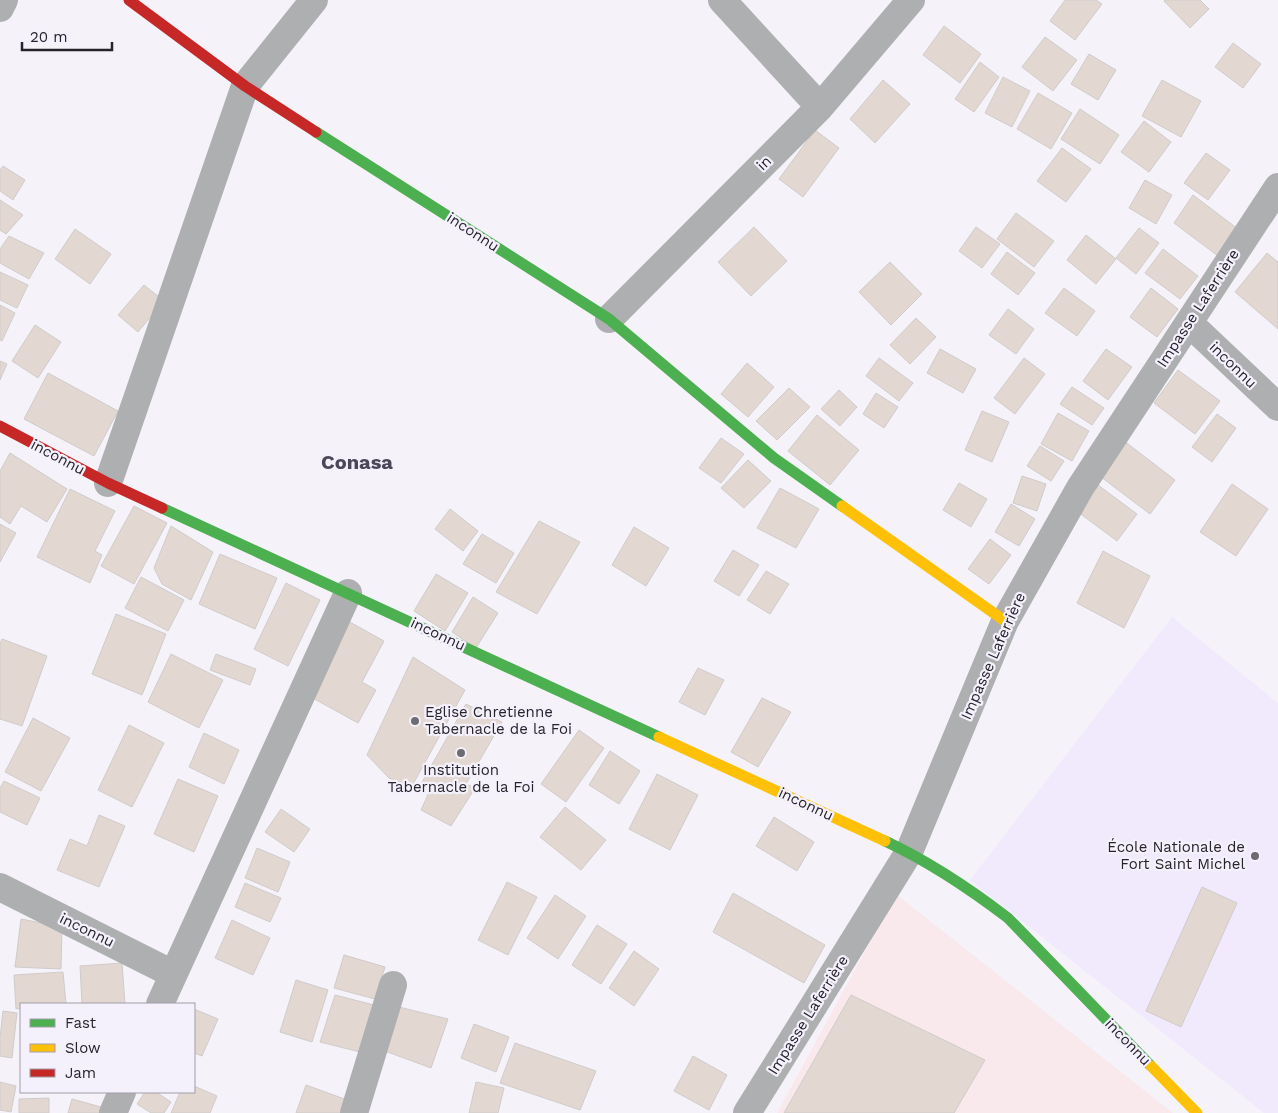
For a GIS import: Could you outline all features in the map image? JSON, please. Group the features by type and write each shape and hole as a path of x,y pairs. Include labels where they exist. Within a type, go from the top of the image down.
{"street":[{"path":"0,8 4,0"},
{"name":"inconnu","path":"129,0 245,86 609,319 774,458 1005,621"},
{"path":"108,483 245,86 314,0"},
{"path":"722,0 820,107"},
{"name":"in","path":"609,319 820,107 911,0"},
{"name":"Impasse Laferrière","path":"747,1113 909,852 1005,621 1080,488 1278,187"},
{"name":"inconnu","path":"1189,322 1278,407"},
{"name":"inconnu","path":"2,434 909,852 1008,918 1197,1113"},
{"path":"160,1003 348,592"},
{"name":"inconnu","path":"0,887 173,974"},
{"path":"354,1113 393,984"},
{"path":"113,1113 122,1093"}],"shaded area":[{"path":"1172,617 1278,703 1278,1113 1264,1113 970,880"},
{"path":"896,894 1173,1113 777,1113"}],"building":[{"path":"1065,0 1096,0 1102,4 1075,40 1050,21"},
{"path":"1165,0 1200,0 1209,9 1190,28"},
{"path":"944,26 981,54 960,83 923,55"},
{"path":"1045,37 1077,60 1053,91 1022,67"},
{"path":"1233,43 1261,64 1243,88 1215,67"},
{"path":"1089,54 1116,70 1098,100 1071,84"},
{"path":"980,62 999,77 974,112 955,99"},
{"path":"1003,77 1030,91 1012,127 985,113"},
{"path":"883,80 910,104 875,143 850,119"},
{"path":"1162,80 1201,101 1181,137 1142,116"},
{"path":"1038,93 1072,113 1051,149 1017,129"},
{"path":"1080,109 1119,135 1100,164 1061,139"},
{"path":"1144,121 1171,142 1149,172 1121,152"},
{"path":"815,130 839,148 803,197 779,179"},
{"path":"1062,148 1091,169 1066,202 1037,181"},
{"path":"1206,153 1230,170 1208,200 1184,183"},
{"path":"3,166 25,180 13,200 0,191 0,170"},
{"path":"1145,180 1172,195 1156,224 1129,208"},
{"path":"1193,195 1238,229 1218,256 1174,223"},
{"path":"0,200 23,215 6,234 0,230"},
{"path":"1016,213 1054,241 1034,267 997,239"},
{"path":"754,227 787,261 751,296 718,262"},
{"path":"976,227 1000,244 982,268 959,251"},
{"path":"1139,228 1159,243 1136,274 1116,258"},
{"path":"75,229 111,254 90,284 55,259"},
{"path":"1086,235 1116,259 1096,284 1067,260"},
{"path":"9,236 44,253 29,279 0,263 0,249"},
{"path":"1163,249 1198,276 1180,299 1145,273"},
{"path":"1007,252 1035,273 1018,295 991,274"},
{"path":"1267,253 1278,262 1278,329 1235,292"},
{"path":"890,262 922,294 891,325 859,292"},
{"path":"0,272 28,285 17,308 0,300"},
{"path":"144,285 164,301 138,332 118,315"},
{"path":"1064,288 1095,311 1077,336 1045,313"},
{"path":"1151,288 1178,309 1157,337 1130,317"},
{"path":"0,305 15,313 2,341 0,340"},
{"path":"1008,309 1034,329 1016,354 989,335"},
{"path":"916,318 936,337 910,364 890,345"},
{"path":"35,325 61,342 38,378 12,361"},
{"path":"940,349 976,369 963,393 927,373"},
{"path":"1106,349 1132,367 1108,400 1083,381"},
{"path":"879,358 913,383 899,401 866,376"},
{"path":"1024,358 1045,374 1015,414 994,398"},
{"path":"0,361 7,364 0,380"},
{"path":"747,363 774,387 748,417 721,394"},
{"path":"1178,370 1220,401 1195,434 1154,403"},
{"path":"48,373 118,411 94,456 24,419"},
{"path":"1072,387 1104,408 1092,425 1060,404"},
{"path":"789,388 810,407 777,440 756,421"},
{"path":"839,390 857,407 840,426 821,409"},
{"path":"876,393 898,407 884,428 863,414"},
{"path":"982,411 1009,422 992,462 965,450"},
{"path":"1058,413 1089,431 1072,461 1041,444"},
{"path":"1217,414 1236,428 1212,462 1192,447"},
{"path":"817,415 859,450 830,485 788,451"},
{"path":"1119,437 1175,480 1150,514 1093,471"},
{"path":"721,438 744,454 721,483 699,468"},
{"path":"1040,446 1064,461 1051,481 1027,466"},
{"path":"10,453 67,489 47,522 21,506 10,524 0,517 0,471"},
{"path":"748,460 771,481 744,508 721,488"},
{"path":"1022,476 1046,484 1037,511 1013,503"},
{"path":"959,483 987,499 971,527 943,510"},
{"path":"1232,484 1268,509 1236,556 1200,532"},
{"path":"1098,485 1137,514 1117,541 1078,512"},
{"path":"780,488 819,509 796,548 757,528"},
{"path":"70,489 115,511 95,551 102,555 90,583 37,557"},
{"path":"1011,504 1035,519 1019,546 995,532"},
{"path":"134,506 167,523 134,584 101,566"},
{"path":"450,509 478,531 463,551 435,529"},
{"path":"539,521 580,542 537,614 496,592"},
{"path":"0,524 16,533 0,562"},
{"path":"171,526 213,552 191,600 162,584 154,568"},
{"path":"634,527 669,548 646,586 612,565"},
{"path":"482,534 514,553 496,583 463,564"},
{"path":"990,539 1011,555 989,584 968,569"},
{"path":"733,550 759,565 739,596 714,581"},
{"path":"1103,551 1150,576 1124,628 1077,603"},
{"path":"220,554 277,578 255,629 199,604"},
{"path":"766,571 789,584 770,614 747,600"},
{"path":"436,574 468,593 445,631 414,611"},
{"path":"141,577 184,600 168,631 125,608"},
{"path":"286,583 320,600 288,666 254,649"},
{"path":"473,597 498,613 476,648 452,632"},
{"path":"116,614 166,634 142,695 92,674"},
{"path":"348,621 384,641 362,682 376,690 358,723 309,696"},
{"path":"2,639 47,656 22,726 0,719 0,644"},
{"path":"171,654 223,680 199,728 148,702"},
{"path":"216,654 256,669 250,685 210,670"},
{"path":"413,657 465,690 412,786 389,778 367,755"},
{"path":"698,668 724,680 705,715 679,702"},
{"path":"762,698 791,712 758,767 731,752"},
{"name":"Institution Tabernacle de la Foi","path":"466,704 502,722 466,784 475,788 451,826 421,810 430,790 421,784"},
{"path":"33,718 70,738 41,791 5,772"},
{"path":"129,725 164,743 132,807 98,790"},
{"path":"579,730 604,748 566,802 541,784"},
{"path":"204,733 239,750 224,784 189,767"},
{"path":"610,751 640,771 619,804 589,785"},
{"path":"657,774 698,795 670,850 629,829"},
{"path":"178,779 218,796 194,852 154,834"},
{"path":"4,781 40,798 27,825 0,812 0,788"},
{"path":"565,807 606,840 581,870 540,837"},
{"path":"281,809 310,829 294,852 265,832"},
{"path":"99,815 125,826 99,887 57,870 70,839 87,846"},
{"path":"774,817 814,842 797,871 756,846"},
{"path":"257,848 290,862 278,892 245,878"},
{"path":"507,882 537,897 508,955 478,940"},
{"path":"245,883 281,898 270,922 235,907"},
{"path":"1202,887 1237,903 1181,1027 1146,1011"},
{"path":"733,893 825,945 804,983 713,932"},
{"path":"555,895 586,916 558,959 527,938"},
{"path":"21,919 62,927 61,969 15,967"},
{"path":"232,920 270,938 253,975 215,958"},
{"path":"597,925 627,944 601,984 572,965"},
{"path":"634,951 659,969 634,1006 609,988"},
{"path":"344,955 385,967 375,999 334,988"},
{"path":"122,963 125,1003 82,1003 80,966"},
{"path":"63,972 66,1003 20,1003 20,1008 16,1009 14,975"},
{"path":"296,980 328,990 312,1042 280,1032"},
{"path":"335,995 374,1005 360,1052 320,1042"},
{"path":"851,995 985,1060 954,1113 784,1113"},
{"path":"399,1007 448,1019 431,1068 385,1051"},
{"path":"195,1009 218,1019 202,1056 195,1053"},
{"path":"3,1011 17,1013 12,1058 0,1056"},
{"path":"474,1024 509,1037 496,1072 461,1058"},
{"path":"515,1043 596,1071 580,1110 500,1083"},
{"path":"693,1056 727,1075 709,1110 674,1091"},
{"path":"0,1082 16,1086 11,1112 0,1110"},
{"path":"476,1082 504,1088 498,1113 469,1113"},
{"path":"306,1085 350,1101 346,1113 296,1113"},
{"path":"195,1086 217,1096 210,1113 171,1113 180,1093 195,1093"},
{"path":"144,1093 158,1093 171,1102 164,1113 151,1113 137,1104"},
{"path":"49,1098 49,1113 19,1113 19,1099"},
{"path":"72,1099 101,1107 99,1113 68,1113"}],"traffic: fast":[{"path":"316,132 609,319 774,458 842,506"},
{"path":"162,508 659,737"},
{"path":"885,841 917,857 948,876 1008,918 1151,1066"}],"traffic: slow":[{"path":"842,506 1005,621"},
{"path":"659,737 885,841"},
{"path":"1151,1066 1197,1113"}],"traffic: jam":[{"path":"129,0 245,86 316,132"},
{"path":"0,426 108,483 162,508"}],"place":[{"name":"Eglise Chretienne Tabernacle de la Foi","path":"415,721"},
{"name":"Institution Tabernacle de la Foi","path":"461,753"},
{"name":"École Nationale de Fort Saint Michel","path":"1255,856"}],"district":[{"name":"Conasa","path":"357,462"}]}
